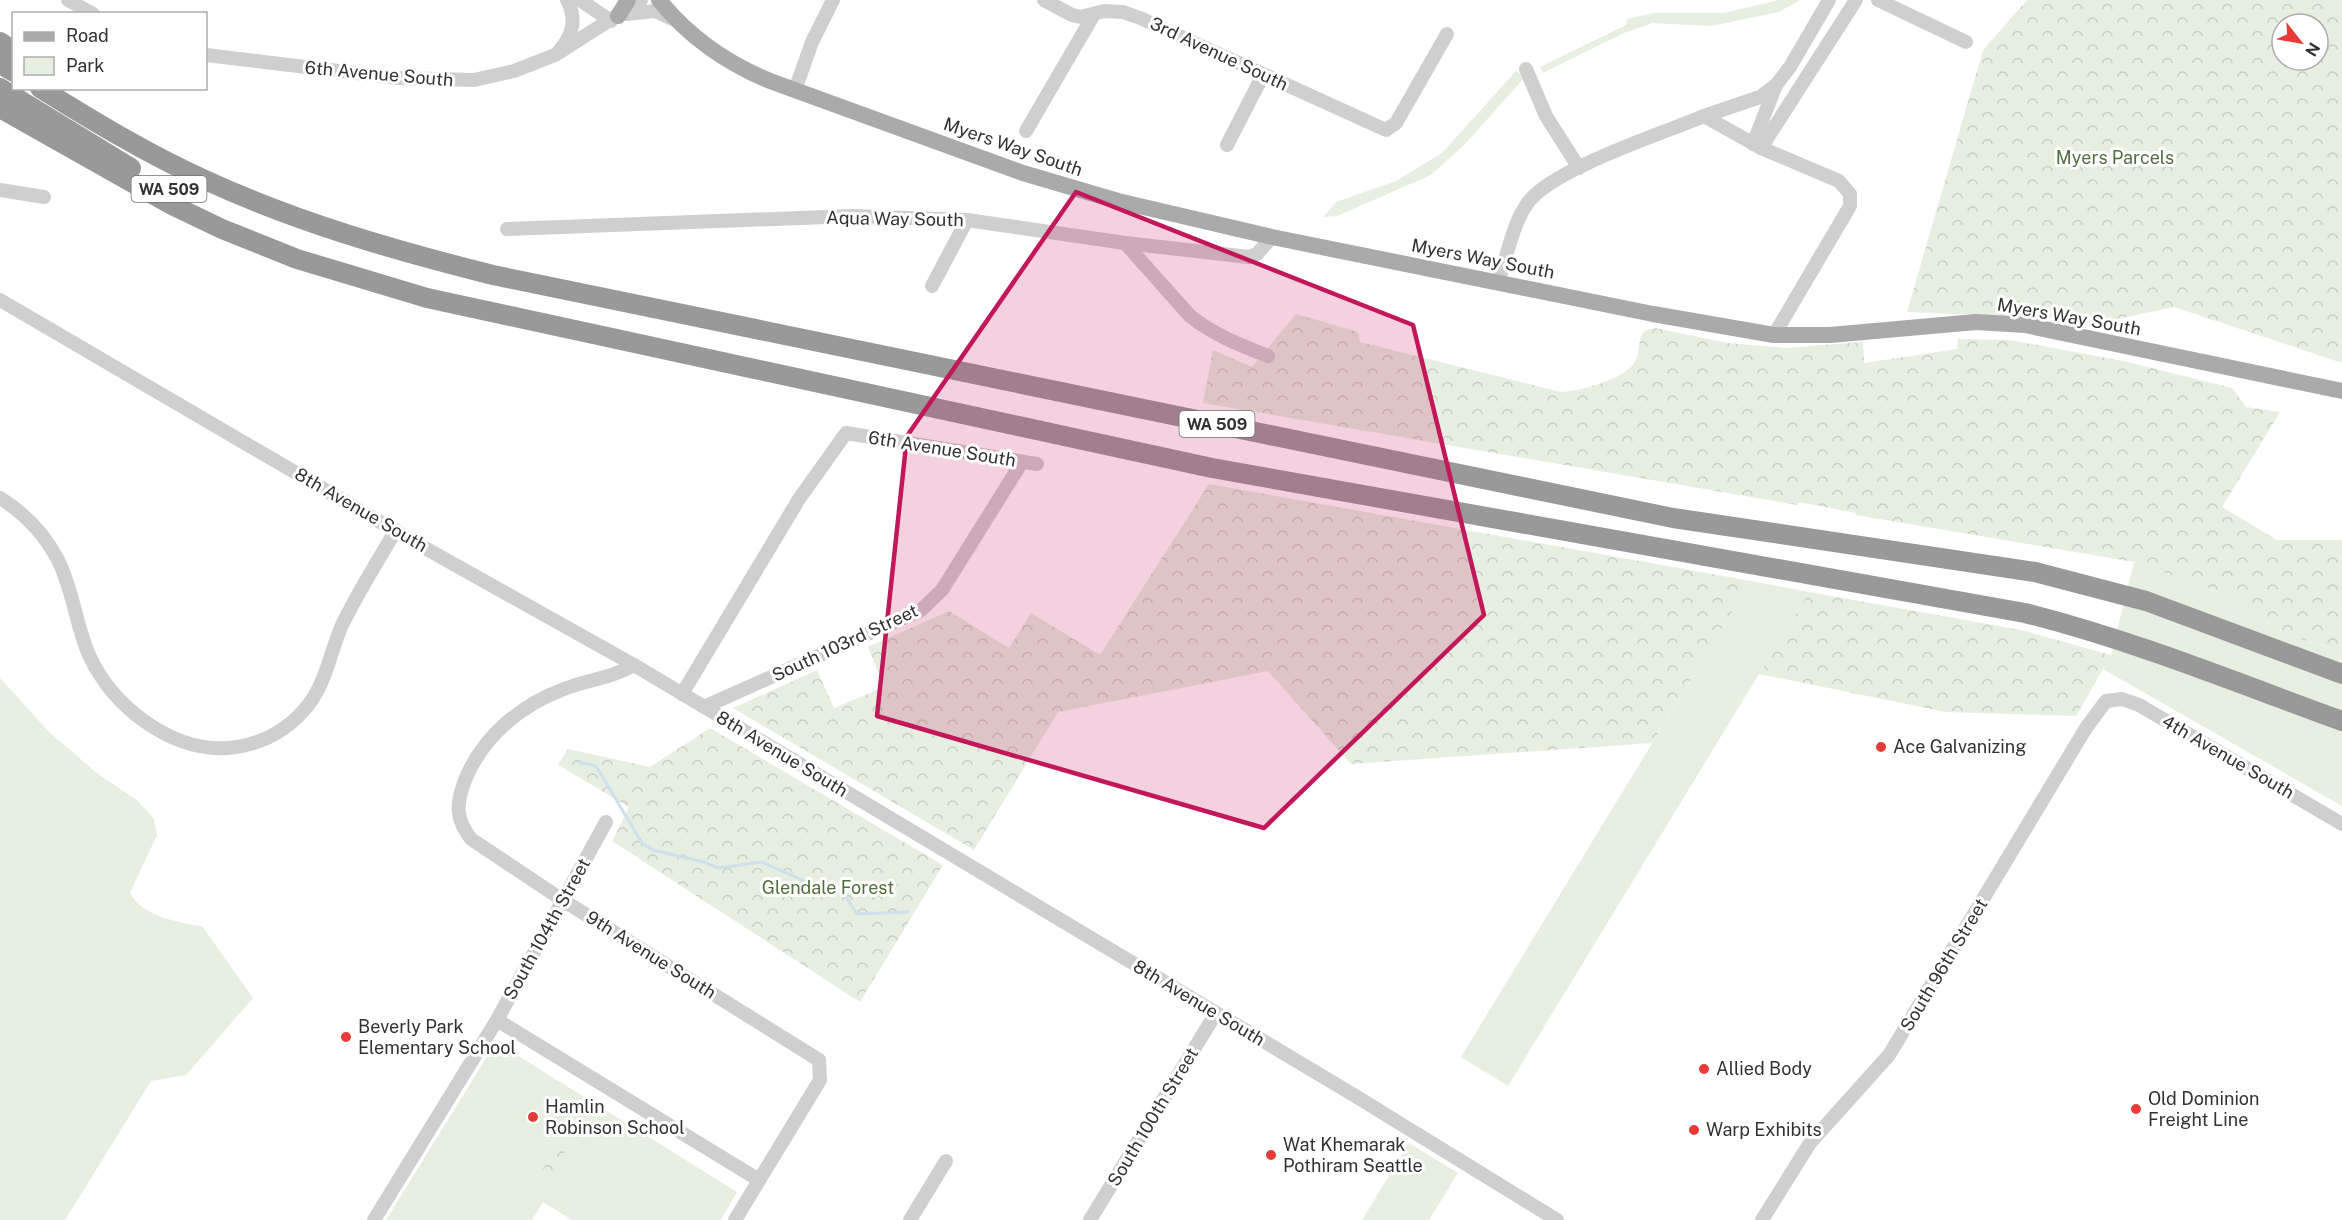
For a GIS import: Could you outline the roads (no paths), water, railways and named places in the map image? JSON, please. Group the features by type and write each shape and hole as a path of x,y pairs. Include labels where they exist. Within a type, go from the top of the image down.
{"highway":[{"name":"WA 509","path":"0,88 218,216 346,273 427,298 1212,468 2025,613 2079,627 2140,647 2342,721"},
{"name":"WA 509","path":"43,90 105,128 204,180 298,218 385,248 493,275 1673,518 2035,572 2146,601 2342,674"},
{"path":"62,90 105,128"},
{"path":"0,108 182,210 297,259 346,273"}],"main road":[{"path":"614,18 628,0"},
{"name":"Myers Way South","path":"659,0 706,47 736,66 795,90 1069,188 1272,237 1653,314 1774,335 1830,335 1909,327 2001,323 2087,337 2342,391"}],"street":[{"path":"69,0 90,12"},
{"path":"555,55 569,39 573,27 571,8 567,0"},
{"path":"580,0 614,18 655,11 668,15 685,28"},
{"name":"6th Avenue South","path":"207,55 397,78 461,81 501,75 555,55 641,0"},
{"path":"795,90 812,42 832,0"},
{"name":"3rd Avenue South","path":"1044,0 1072,15 1103,9 1123,12 1140,18 1382,129 1391,128 1447,34"},
{"path":"1498,282 1525,205 1538,191 1579,168 1704,116 1760,97 1776,85 1790,67 1829,0"},
{"path":"1757,146 1856,0"},
{"path":"1878,0 1966,42"},
{"path":"1026,131 1103,9"},
{"path":"1526,69 1546,116 1579,168"},
{"path":"1227,145 1263,75"},
{"path":"1757,146 1776,85"},
{"path":"1704,116 1757,146 1839,182 1850,194 1850,206 1774,335"},
{"path":"0,190 44,197"},
{"name":"Aqua Way South","path":"507,229 852,216 967,220 1125,243 1249,257 1257,254 1272,237"},
{"path":"932,286 967,220"},
{"path":"1125,243 1190,316 1224,338 1268,356"},
{"name":"8th Avenue South","path":"0,300 634,665 1557,1220"},
{"name":"6th Avenue South","path":"682,694 799,499 824,467 846,433 1037,464"},
{"name":"South 103rd Street","path":"704,707 921,610 942,590 1022,462"},
{"path":"0,498 39,531 58,560 89,654 101,677 115,694 159,730 187,744 215,749 259,743 274,736 302,712 325,677 334,644 356,598 396,530"},
{"name":"9th Avenue South","path":"634,665 615,676 564,688 507,721 481,751 467,775 458,797 456,812 462,828 471,839 564,901 819,1060 820,1080 759,1180"},
{"name":"4th Avenue South","path":"2112,699 2122,699 2139,705 2342,824"},
{"name":"South 96th Street","path":"1762,1220 1815,1136 1889,1055 2086,728 2100,707 2112,699"},
{"name":"South 104th Street","path":"374,1220 497,1020 606,822"},
{"name":"South 100th Street","path":"1090,1220 1216,1013"},
{"path":"497,1020 759,1180 735,1220"},
{"path":"910,1220 946,1161"}],"waterway":[{"path":"579,762 596,766 642,843 653,850 704,862 718,868 762,862 807,882 830,885 843,892 857,914 908,912"}],"place":[{"name":"Ace Galvanizing","path":"1881,747"},
{"name":"Beverly Park Elementary School","path":"346,1037"},
{"name":"Allied Body","path":"1704,1069"},
{"name":"Old Dominion Freight Line","path":"2136,1109"},
{"name":"Hamlin Robinson School","path":"533,1117"},
{"name":"Warp Exhibits","path":"1694,1130"},
{"name":"Wat Khemarak Pothiram Seattle","path":"1271,1155"}],"park label":[{"name":"Myers Parcels","path":"2115,158"},
{"name":"Glendale Forest","path":"828,888"}]}
